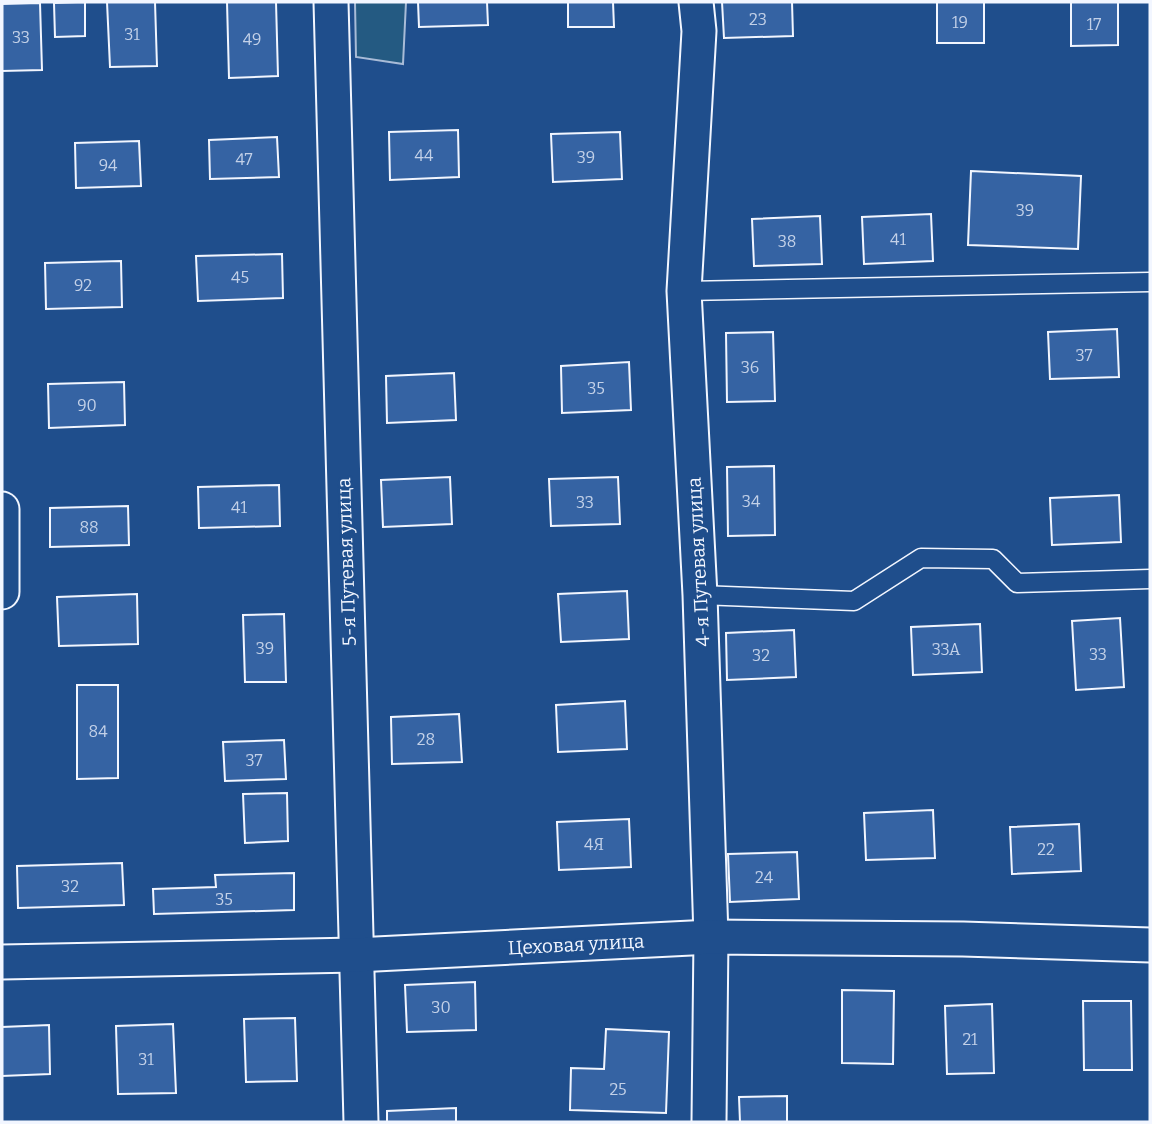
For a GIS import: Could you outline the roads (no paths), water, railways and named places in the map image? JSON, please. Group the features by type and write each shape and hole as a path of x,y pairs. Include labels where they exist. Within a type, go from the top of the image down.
{"street":[{"name":"5-я Путевая улица","path":"331,2 361,1122"},
{"name":"4-я Путевая улица","path":"696,2 699,31 684,291 700,595 711,937 709,1122"},
{"path":"2,509 2,592"},
{"name":"Цеховая улица","path":"2,962 356,955 711,937 963,939 1150,945"}],"lane":[{"path":"684,291 1150,282"},
{"path":"700,595 854,601 920,558 993,559 1017,583 1150,579"}]}
